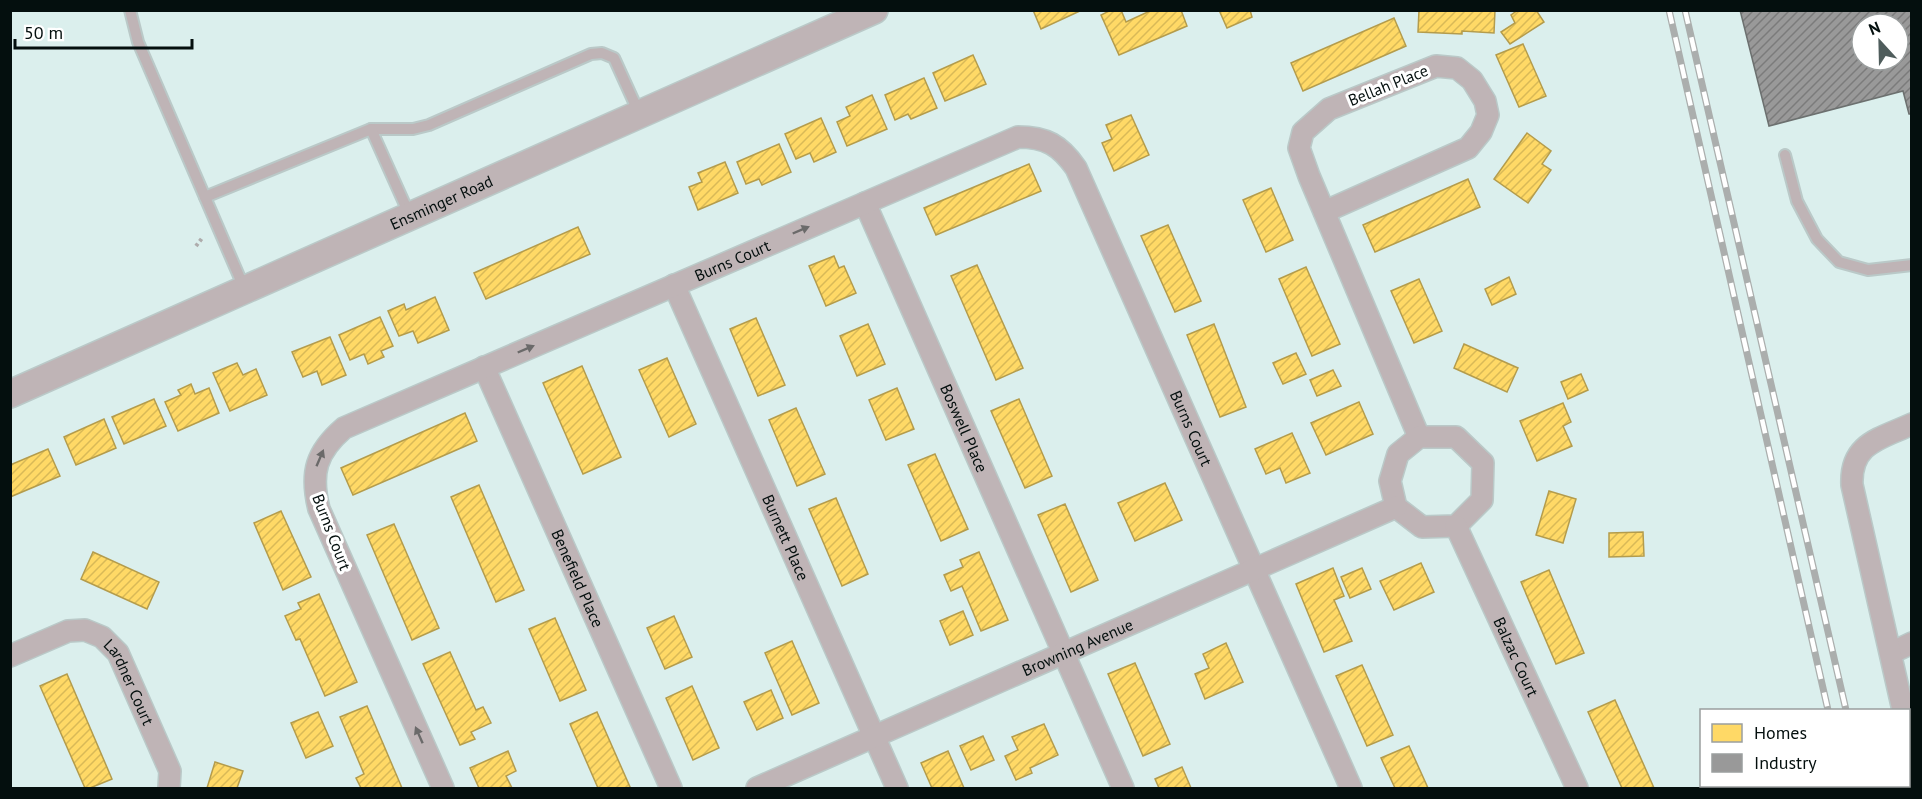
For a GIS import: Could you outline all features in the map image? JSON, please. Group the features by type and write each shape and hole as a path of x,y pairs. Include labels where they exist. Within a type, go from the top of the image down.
{"street":[{"name":"Ensminger Road","path":"10,394 874,10"},
{"name":"Bellah Place","path":"1324,212 1468,148 1481,132 1488,115 1485,101 1473,80 1457,68 1436,66 1329,109 1303,132 1299,148 1309,176 1324,212 1419,437"},
{"name":"Burns Court","path":"443,789 319,509 315,492 315,474 320,454 330,440 344,428 1018,137 1035,137 1051,143 1065,153 1076,168 1254,569"},
{"name":"Boswell Place","path":"865,203 1123,789"},
{"name":"Burnett Place","path":"674,285 897,789"},
{"name":"Benefield Place","path":"484,367 671,789"},
{"path":"1903,709 1851,474 1857,456 1866,445 1911,424"},
{"path":"1419,437 1456,437 1482,463 1482,500 1456,526 1422,527 1396,507 1390,480 1398,454 1419,437"},
{"name":"Browning Avenue","path":"757,789 1396,507"},
{"name":"Balzac Court","path":"1456,526 1577,789"},
{"path":"1254,569 1351,789"},
{"name":"Lardner Court","path":"10,656 68,631 85,630 102,637 118,653 170,771 169,789"},
{"path":"1891,653 1911,643"}],"lane":[{"path":"130,10 138,42 245,290"},
{"path":"205,197 371,129 413,129 429,125 591,54 602,53 614,58 640,114"},
{"path":"371,129 410,216"},
{"path":"1785,155 1797,201 1817,239 1839,262 1868,270 1911,265"}],"building: Homes":[{"path":"1033,10 1082,10 1041,29"},
{"path":"1111,10 1121,10 1126,22 1152,10 1181,10 1187,26 1119,55 1101,15"},
{"path":"1219,10 1250,10 1252,17 1227,28"},
{"path":"1419,10 1495,10 1494,33 1418,32"},
{"path":"1518,10 1536,10 1544,22 1510,44 1501,32 1515,23 1511,15"},
{"path":"1394,18 1406,46 1303,91 1291,63"},
{"path":"1523,44 1546,96 1519,107 1496,55"},
{"path":"973,55 986,84 945,101 933,73"},
{"path":"924,78 937,108 911,119 908,114 895,120 885,95"},
{"path":"872,95 887,129 847,146 837,122 850,116 846,107"},
{"path":"1131,115 1149,155 1114,171 1102,143 1112,139 1106,125"},
{"path":"821,118 836,152 814,162 810,153 796,159 785,134"},
{"path":"1527,133 1551,151 1542,164 1551,170 1528,203 1494,179"},
{"path":"779,144 791,172 762,185 759,179 746,184 737,162"},
{"path":"725,162 738,193 698,210 689,187 702,182 698,173"},
{"path":"1029,164 1041,191 936,235 924,208"},
{"path":"1468,179 1480,207 1375,252 1363,225"},
{"path":"1271,188 1293,240 1266,252 1243,200"},
{"path":"1168,225 1201,301 1175,312 1141,236"},
{"path":"578,227 590,254 486,299 474,273"},
{"path":"834,256 839,268 844,266 856,293 826,306 809,266"},
{"path":"977,265 1023,368 996,380 951,276"},
{"path":"1306,267 1340,344 1312,356 1279,279"},
{"path":"1509,277 1516,294 1492,305 1485,289"},
{"path":"1419,279 1442,331 1414,343 1391,291"},
{"path":"435,297 449,330 418,343 413,331 399,336 388,311 404,304 406,310"},
{"path":"380,317 393,346 381,351 384,357 368,364 364,354 350,360 339,335"},
{"path":"756,318 785,385 758,396 730,329"},
{"path":"868,324 885,364 857,376 840,336"},
{"path":"1214,324 1246,407 1220,417 1187,335"},
{"path":"330,337 346,375 322,385 317,371 303,377 292,352"},
{"path":"1464,344 1518,368 1507,392 1454,368"},
{"path":"1296,353 1306,374 1283,384 1273,363"},
{"path":"667,358 696,424 669,437 639,370"},
{"path":"237,363 243,375 256,369 267,395 230,411 213,373"},
{"path":"582,366 621,457 583,474 543,383"},
{"path":"1333,370 1341,386 1317,396 1310,380"},
{"path":"1581,374 1588,390 1568,399 1561,382"},
{"path":"191,384 195,394 209,388 219,413 178,431 165,402 181,395 178,390"},
{"path":"897,388 914,429 886,440 869,400"},
{"path":"154,399 166,426 124,444 112,417"},
{"path":"1019,399 1052,476 1025,488 991,411"},
{"path":"1359,402 1373,434 1326,455 1311,423"},
{"path":"1563,403 1571,422 1563,426 1572,446 1537,461 1520,421"},
{"path":"796,408 825,474 797,486 769,420"},
{"path":"465,413 477,441 353,495 341,468"},
{"path":"104,419 116,448 76,465 64,437"},
{"path":"1292,433 1310,473 1286,483 1280,468 1266,474 1255,449"},
{"path":"48,449 60,476 10,497 10,465"},
{"path":"935,454 968,529 941,541 908,465"},
{"path":"1165,483 1182,520 1135,541 1118,503"},
{"path":"479,485 524,590 496,602 451,497"},
{"path":"1549,491 1576,499 1563,543 1536,535"},
{"path":"836,498 868,574 842,586 809,509"},
{"path":"1065,504 1098,580 1071,592 1038,515"},
{"path":"281,511 311,577 283,590 254,523"},
{"path":"394,524 439,628 412,640 367,535"},
{"path":"1643,532 1644,556 1609,557 1609,533"},
{"path":"93,552 159,582 147,609 81,579"},
{"path":"979,552 1008,620 981,631 962,586 951,591 944,575 963,567 960,560"},
{"path":"1421,563 1434,592 1394,610 1380,581"},
{"path":"1333,568 1344,596 1334,600 1352,641 1324,652 1296,584"},
{"path":"1362,568 1371,589 1350,598 1341,577"},
{"path":"1549,570 1584,653 1556,664 1521,582"},
{"path":"319,594 357,682 325,696 300,639 296,640 285,616 301,609 298,603"},
{"path":"963,611 973,635 950,645 940,621"},
{"path":"674,616 692,657 665,669 647,628"},
{"path":"555,618 586,690 560,701 529,629"},
{"path":"792,641 819,703 792,715 765,653"},
{"path":"1226,643 1243,682 1205,699 1195,674 1209,668 1203,654"},
{"path":"450,652 476,710 483,707 491,723 471,732 475,739 460,745 423,664"},
{"path":"1135,663 1170,744 1143,756 1108,674"},
{"path":"1362,665 1393,735 1367,746 1336,676"},
{"path":"67,674 112,779 90,788 85,788 40,686"},
{"path":"692,686 719,748 693,760 666,698"},
{"path":"771,690 783,718 757,730 744,702"},
{"path":"1615,700 1654,788 1622,788 1588,712"},
{"path":"367,706 402,788 361,788 356,778 364,774 340,717"},
{"path":"318,712 333,746 306,758 291,723"},
{"path":"597,712 630,787 628,788 598,788 570,724"},
{"path":"1044,724 1058,755 1030,768 1032,773 1016,780 1005,756 1018,750 1012,737"},
{"path":"983,736 994,760 971,770 960,746"},
{"path":"1409,746 1428,788 1395,788 1381,758"},
{"path":"508,751 516,771 506,776 512,788 479,788 470,768"},
{"path":"948,751 964,788 932,788 921,763"},
{"path":"215,762 243,771 237,788 207,788"},
{"path":"1182,767 1191,788 1159,788 1155,779"}],"building: Industry":[{"path":"1740,10 1912,10 1912,114 1909,114 1903,91 1769,126"}],"railway":[{"path":"1669,10 1828,709"},
{"path":"1685,10 1846,709"}]}
